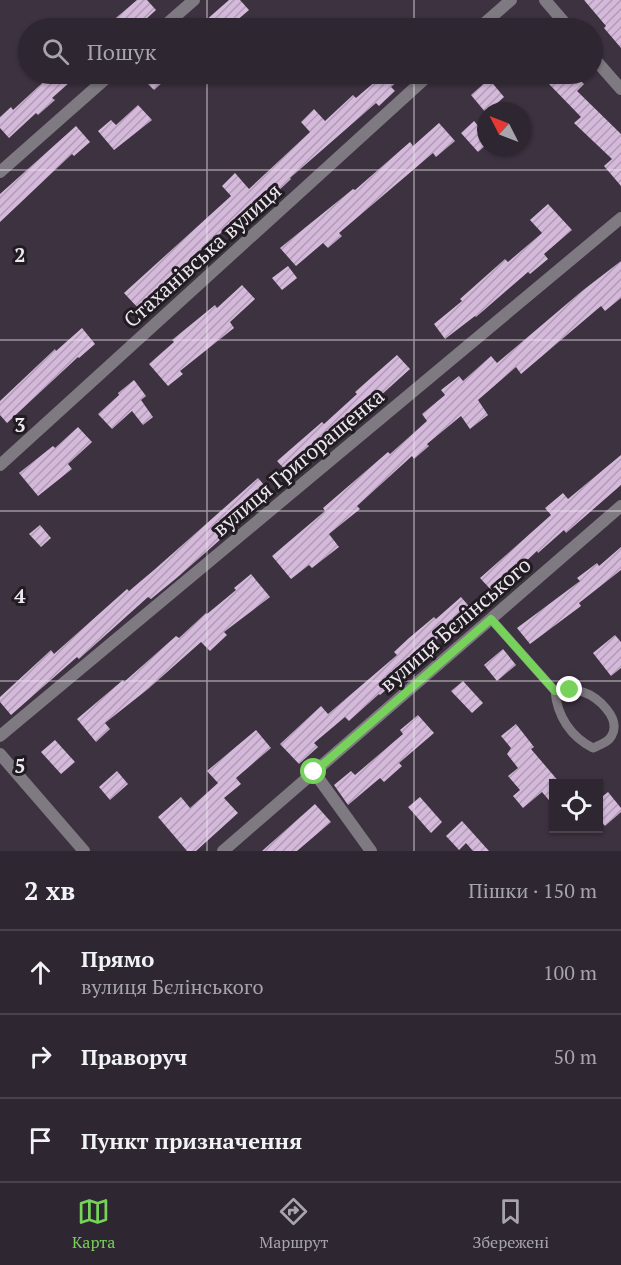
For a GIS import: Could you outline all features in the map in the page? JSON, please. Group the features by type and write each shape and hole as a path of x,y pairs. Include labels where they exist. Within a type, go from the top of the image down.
{"street":[{"path":"173,18 194,0"},
{"path":"490,18 511,0"},
{"path":"545,0 560,18"},
{"path":"603,69 621,89"},
{"path":"0,172 100,84"},
{"name":"Стаханівська вулиця","path":"0,465 419,84"},
{"name":"вулиця Григоращенка","path":"0,736 621,218"},
{"name":"вулиця Бєлінського","path":"223,851 621,506"},
{"path":"0,754 84,851"},
{"path":"314,772 372,851"}],"lane":[{"path":"491,619 555,691 556,706 563,719 582,742 593,748 604,744 612,736 615,725 610,713 598,700 585,693 570,690 555,691"}],"building":[{"path":"137,0 147,0 156,10 147,18 116,18"},
{"path":"229,0 240,0 249,10 240,18 208,18"},
{"path":"584,0 621,0 621,48 604,28 606,26 603,18 599,18"},
{"path":"41,84 68,84 52,98 55,100 38,115 36,113 9,138 0,128 0,117 11,107 13,110"},
{"path":"148,84 161,84 154,90"},
{"path":"372,84 394,84 391,87 395,91 379,106 376,103 290,178 275,194 271,190 138,308 124,293 231,196 222,186 235,173 249,189 310,132 301,122 314,109 325,121 353,95 356,98"},
{"path":"483,84 493,84 504,97 498,102 477,102 471,95"},
{"path":"549,84 584,84 577,91 621,134 621,186 604,166 612,159 574,123 581,117"},
{"path":"138,105 152,120 114,150 98,131 111,120 116,125"},
{"path":"474,121 477,124 477,151 461,133"},
{"path":"439,123 455,141 436,157 433,153 339,233 342,236 328,248 323,243 296,266 280,248 353,189 355,190 410,142 413,146"},
{"path":"76,126 90,142 74,156 72,154 0,222 0,194"},
{"path":"548,204 572,230 544,254 548,259 530,274 528,272 476,317 445,339 434,324 462,301 460,299 505,259 508,262 542,233 530,220"},
{"path":"621,261 621,298 605,311 601,306 521,374 516,367 478,400 488,415 470,429 461,416 427,444 429,446 414,459 412,456 357,506 360,509 329,534 339,547 312,568 309,565 291,579 272,556 325,511 323,508 427,421 422,414 445,395 441,390 459,376 463,381 491,356 497,363"},
{"path":"288,266 297,278 282,290 272,278"},
{"path":"242,285 255,299 230,322 234,328 180,371 183,374 168,386 149,364 174,342 172,340 215,305 217,308"},
{"path":"82,328 95,344 7,423 0,415 0,401 55,349 56,351"},
{"path":"397,355 410,369 359,415 362,418 346,433 343,429 290,475 277,461 322,422 324,424 357,394 355,392"},
{"path":"134,380 146,396 141,400 153,417 143,425 132,411 112,429 98,414"},
{"path":"78,427 92,442 68,464 72,469 38,496 19,473 53,446 55,448"},
{"path":"621,455 621,485 566,533 564,530 538,553 537,551 493,592 480,578 551,515 545,508 563,493 568,499"},
{"path":"258,478 272,494 179,576 151,599 148,597 79,659 77,657 11,715 0,702 0,697 51,650 54,654 127,589 129,591 154,570"},
{"path":"40,525 51,538 41,547 29,534"},
{"path":"621,547 621,570 579,603 581,606 530,644 517,628 580,581 577,578 597,563 599,566"},
{"path":"251,574 270,597 224,632 227,635 210,651 201,642 105,723 110,729 96,742 77,719 123,680 124,682 176,636 179,638 236,590 234,588"},
{"path":"461,597 474,612 459,624 457,622 431,644 392,679 395,682 349,721 345,717 314,743 318,747 299,764 280,744 321,706 328,714 397,655 394,652 409,638"},
{"path":"615,635 621,642 621,668 611,676 593,653"},
{"path":"503,649 516,665 497,681 484,665"},
{"path":"463,681 483,703 472,713 451,691"},
{"path":"418,715 434,733 399,763 402,766 384,782 380,778 348,805 334,785 351,771 355,775 403,734 400,730"},
{"path":"516,724 534,747 531,749 557,779 549,779 549,800 542,792 523,808 513,796 520,790 508,776 518,768 507,754 511,748 501,736"},
{"path":"256,730 271,748 236,778 241,784 224,798 238,813 196,851 187,851 158,817 181,797 190,808 218,783 207,771"},
{"path":"55,740 75,762 61,774 41,752"},
{"path":"117,771 128,784 110,800 99,787"},
{"path":"608,792 621,808 621,812 605,826 603,824 603,796"},
{"path":"420,797 442,822 431,833 408,807"},
{"path":"315,804 331,822 297,851 262,851"},
{"path":"462,821 489,851 473,851 466,843 459,850 446,836"}],"route":[{"path":"314,772 491,619 555,691 570,690"}]}
